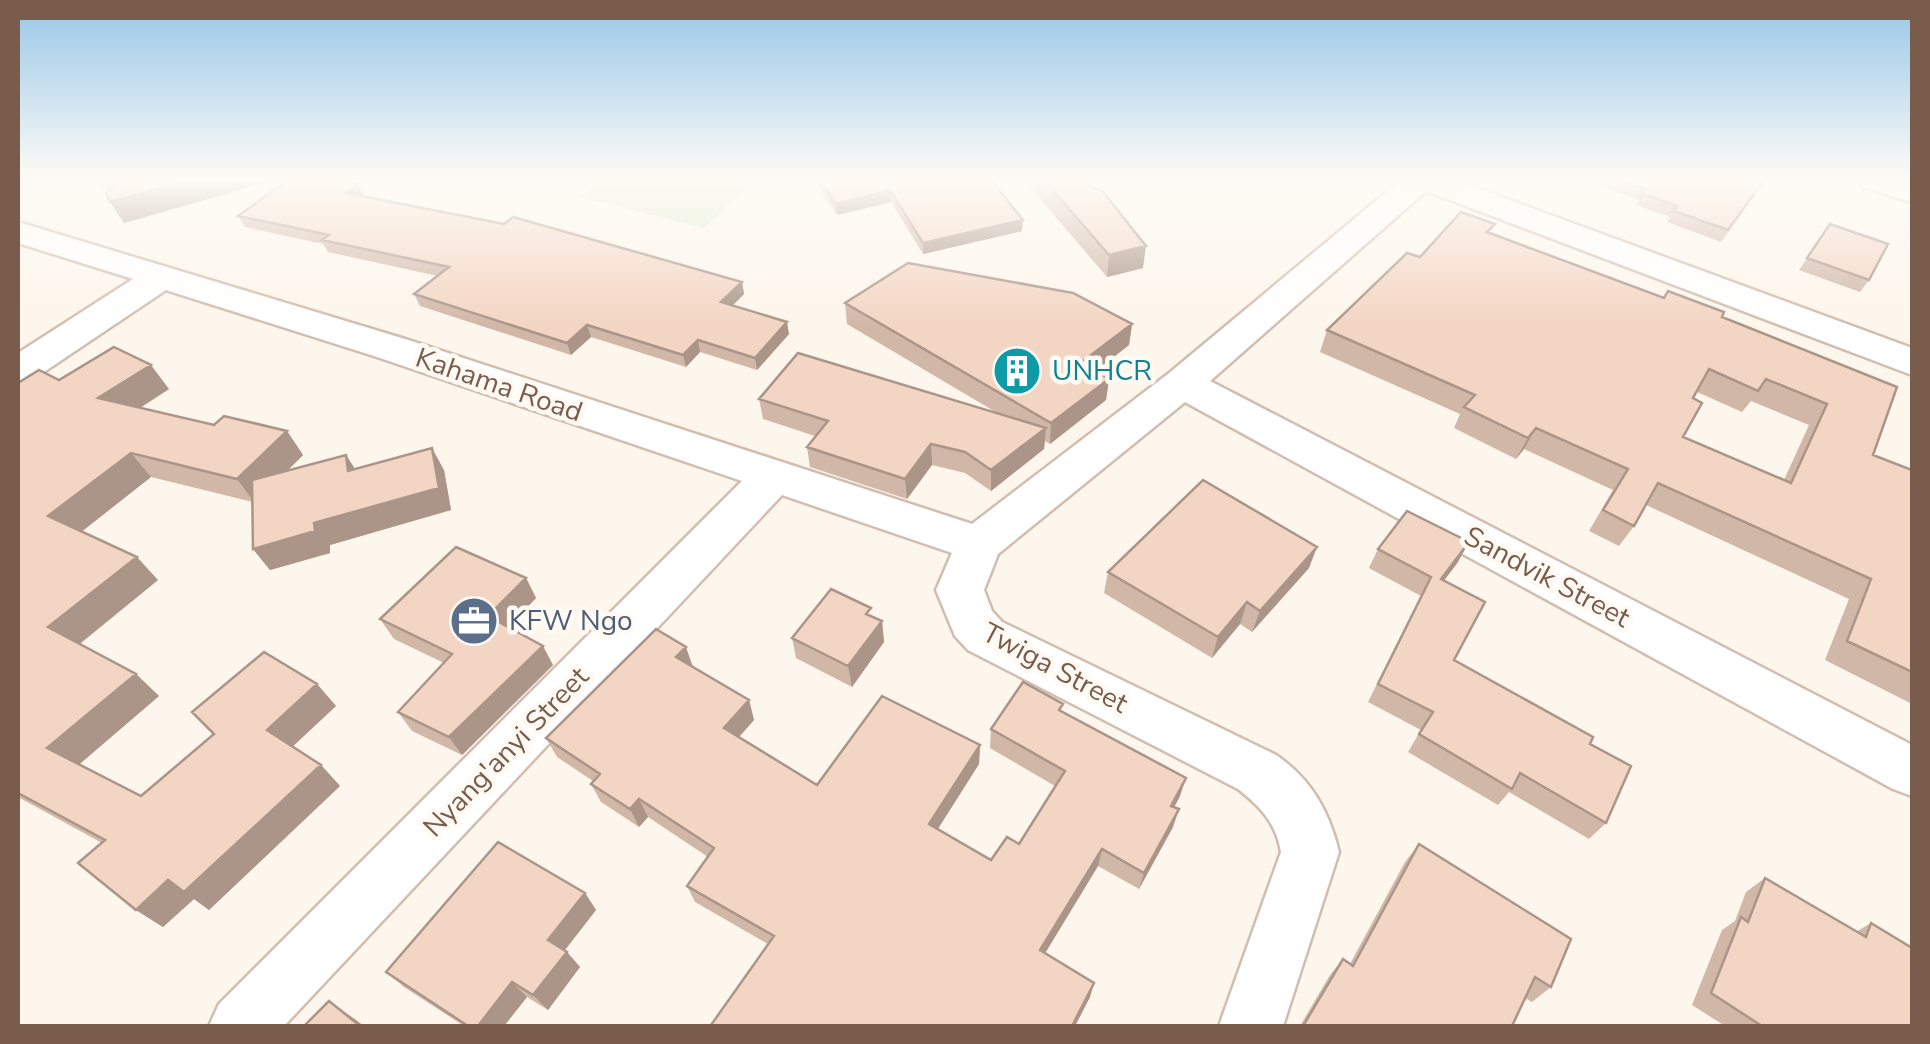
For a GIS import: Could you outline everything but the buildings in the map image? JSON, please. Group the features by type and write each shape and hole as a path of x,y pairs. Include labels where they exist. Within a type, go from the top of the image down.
{"street":[{"name":"Twiga Street","path":"1251,1026 1310,852 1306,828 1296,806 1278,786 1257,772 985,636 963,606 960,590 979,544 1182,383 1365,229"},
{"path":"1554,229 1912,362"},
{"name":"Kahama Road","path":"18,232 391,348 979,544"},
{"path":"18,370 161,277"},
{"name":"Sandvik Street","path":"1182,383 1912,772"},
{"name":"Nyang'anyi Street","path":"241,1026 772,478"}],"place":[{"name":"UNHCR","path":"1017,371"},
{"name":"KFW Ngo","path":"474,621"}]}
